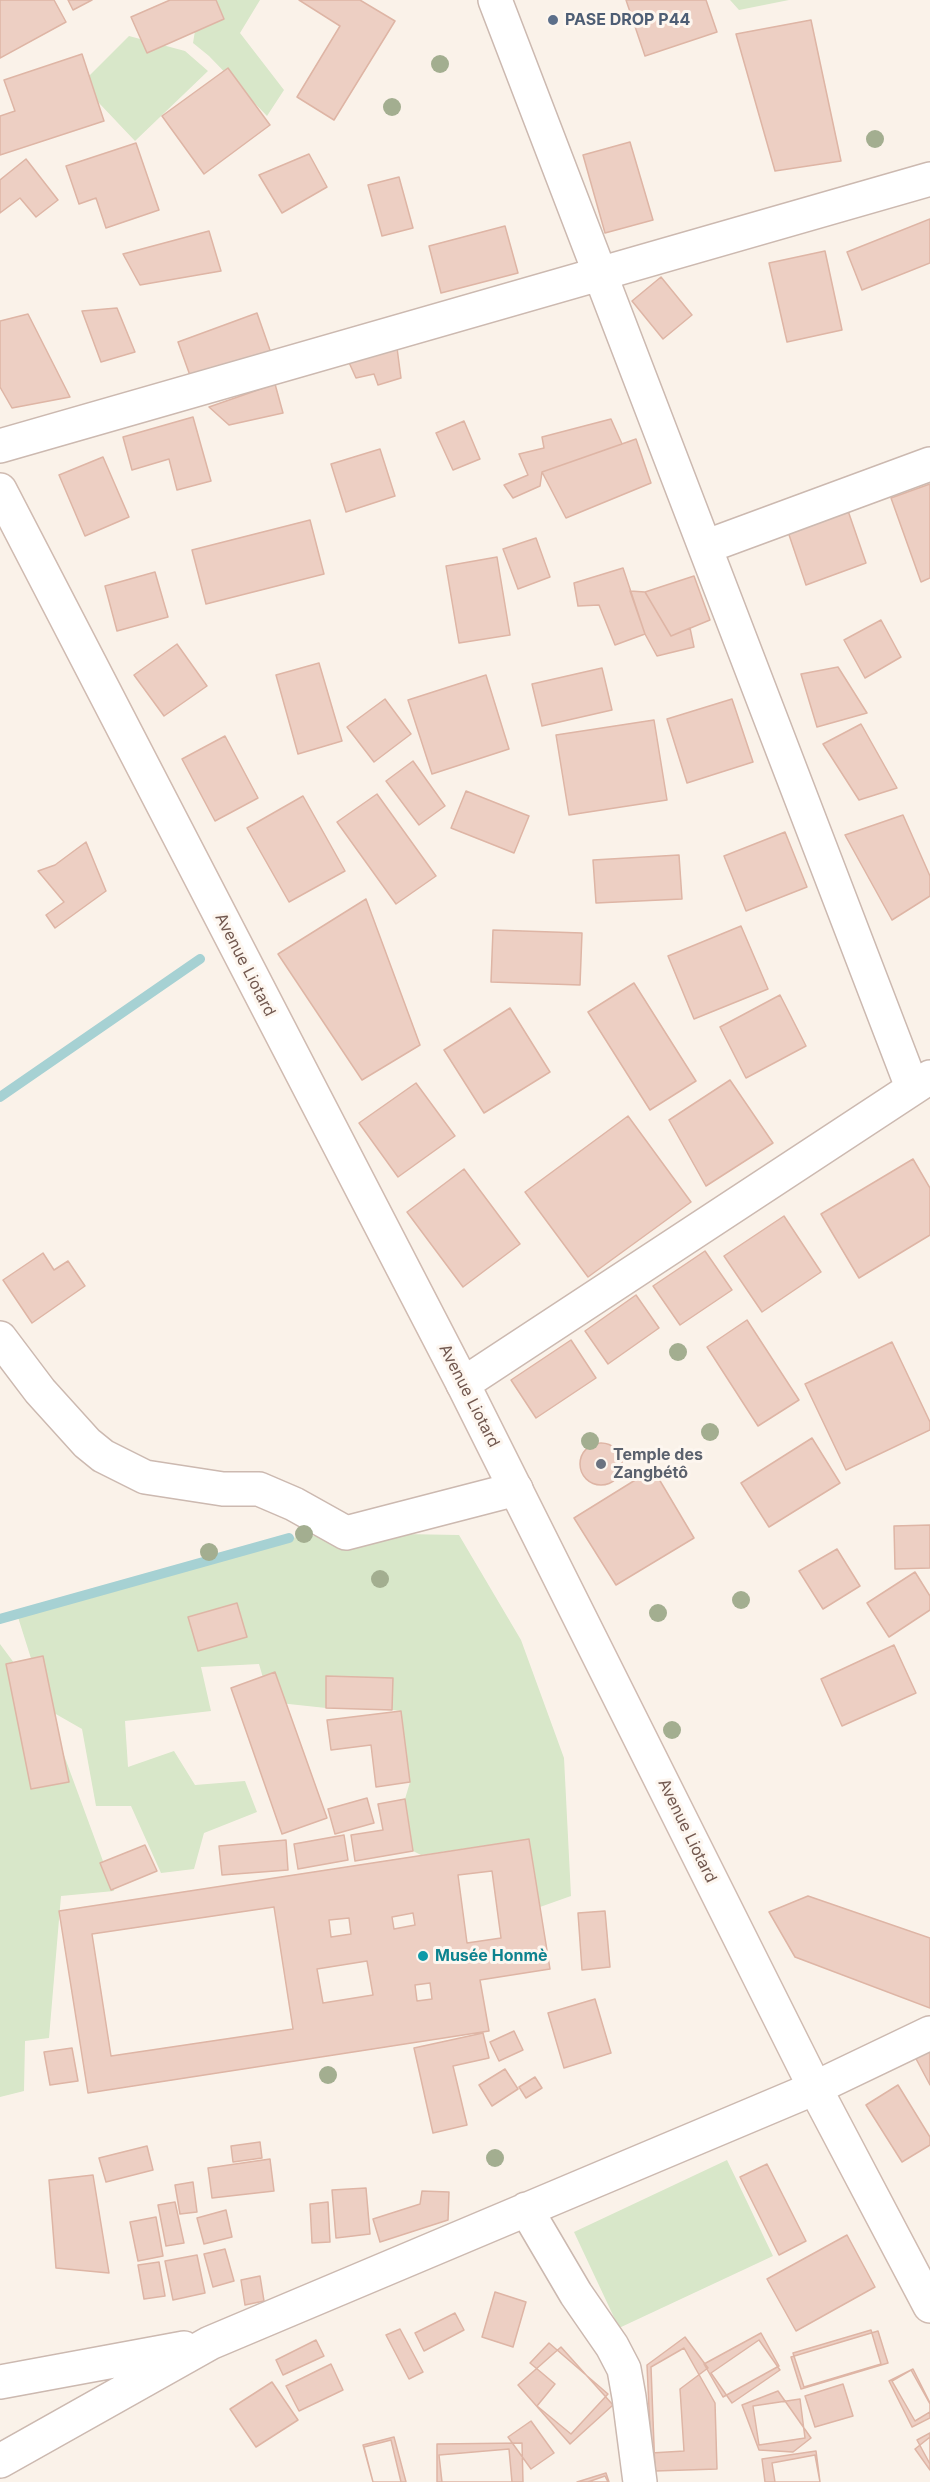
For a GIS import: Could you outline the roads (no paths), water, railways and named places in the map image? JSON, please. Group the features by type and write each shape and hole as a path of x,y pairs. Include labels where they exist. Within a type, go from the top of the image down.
{"street":[{"path":"463,1384 921,1082 705,547 495,0"},
{"path":"0,446 930,180"},
{"path":"705,547 930,464"},
{"name":"Avenue Liotard","path":"0,490 463,1384 814,2088 930,2306"},
{"path":"0,1338 40,1391 87,1443 102,1456 145,1477 223,1489 259,1490 294,1504 346,1533 516,1489"},
{"path":"0,2461 210,2343 814,2088 930,2033"},
{"path":"526,2209 624,2369 640,2482"},
{"path":"0,2382 210,2343"}],"waterway":[{"path":"0,1097 200,959"},
{"path":"0,1619 289,1538"}],"place":[{"name":"PASE DROP P44","path":"553,20"},
{"name":"Temple des Zangbétô","path":"601,1464"},
{"name":"Musée Honmè","path":"423,1956"}]}
